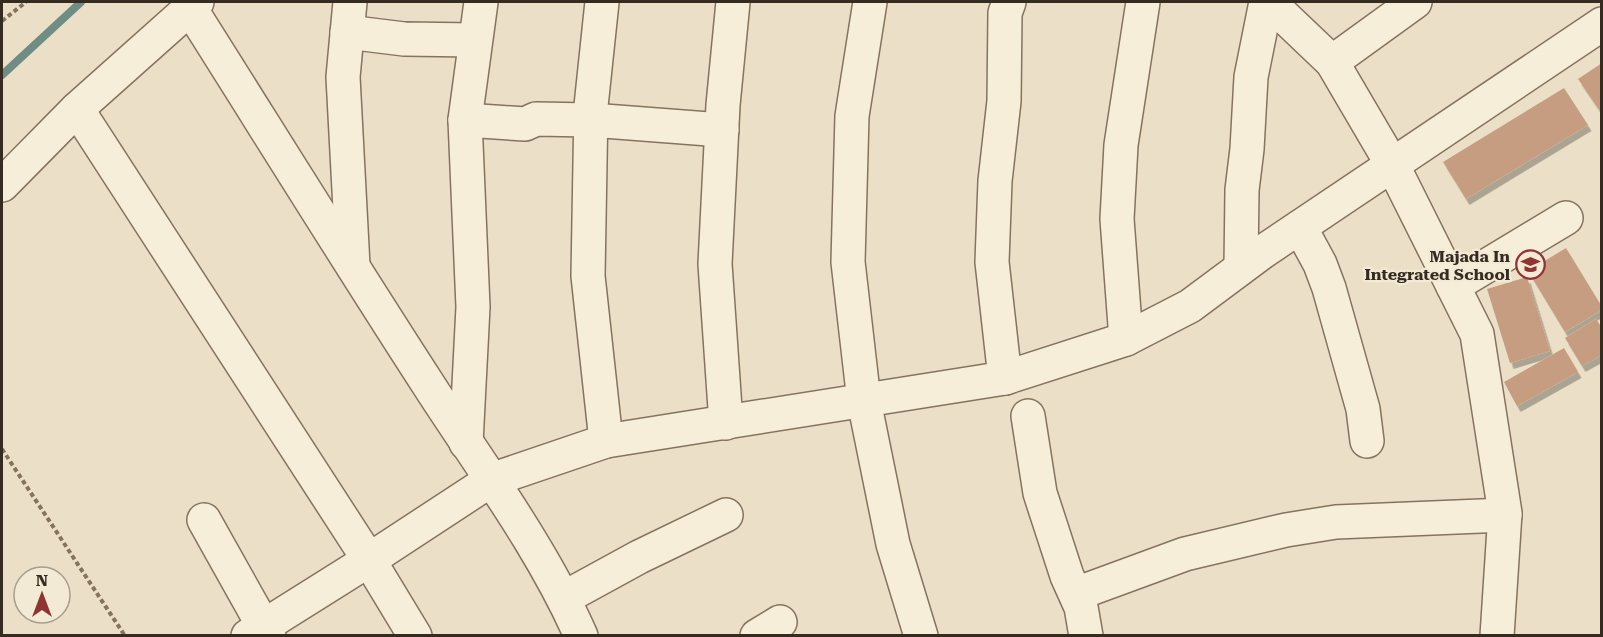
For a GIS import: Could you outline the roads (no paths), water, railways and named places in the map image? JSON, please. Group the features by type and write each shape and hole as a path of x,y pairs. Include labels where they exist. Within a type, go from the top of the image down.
{"street":[{"path":"466,442 472,307 465,120 480,2"},
{"path":"602,2 591,120 588,276 606,441"},
{"path":"726,423 715,264 722,130 733,2"},
{"path":"870,2 852,116 848,262 864,401 893,544 921,636"},
{"path":"1005,378 992,262 995,181 1004,101 1005,14 1009,2"},
{"path":"1126,339 1117,219 1121,145 1143,2"},
{"path":"1241,267 1242,190 1251,77 1268,2"},
{"path":"1268,2 1332,62 1393,166 1477,334 1505,515 1497,636"},
{"path":"1332,62 1415,2"},
{"path":"2,185 76,109 194,5 353,269 491,480 564,598 581,636"},
{"path":"353,269 343,77 348,17 404,39 475,40"},
{"path":"204,520 260,632 491,480 606,441 1005,378 1126,339 1190,306 1241,267 1602,24"},
{"path":"76,109 369,560 415,636"},
{"path":"465,120 525,124 536,119 591,120 722,130"},
{"path":"1453,286 1566,218"},
{"path":"1300,227 1320,264 1329,288 1364,409 1367,441"},
{"path":"1028,416 1040,493 1067,576 1082,607 1086,636"},
{"path":"564,598 639,557 726,515"},
{"path":"1076,594 1185,554 1286,530 1336,522 1505,515"}],"waterway":[{"path":"2,75 81,2"}],"place":[{"name":"Majada In Integrated School","path":"1531,265"}]}
